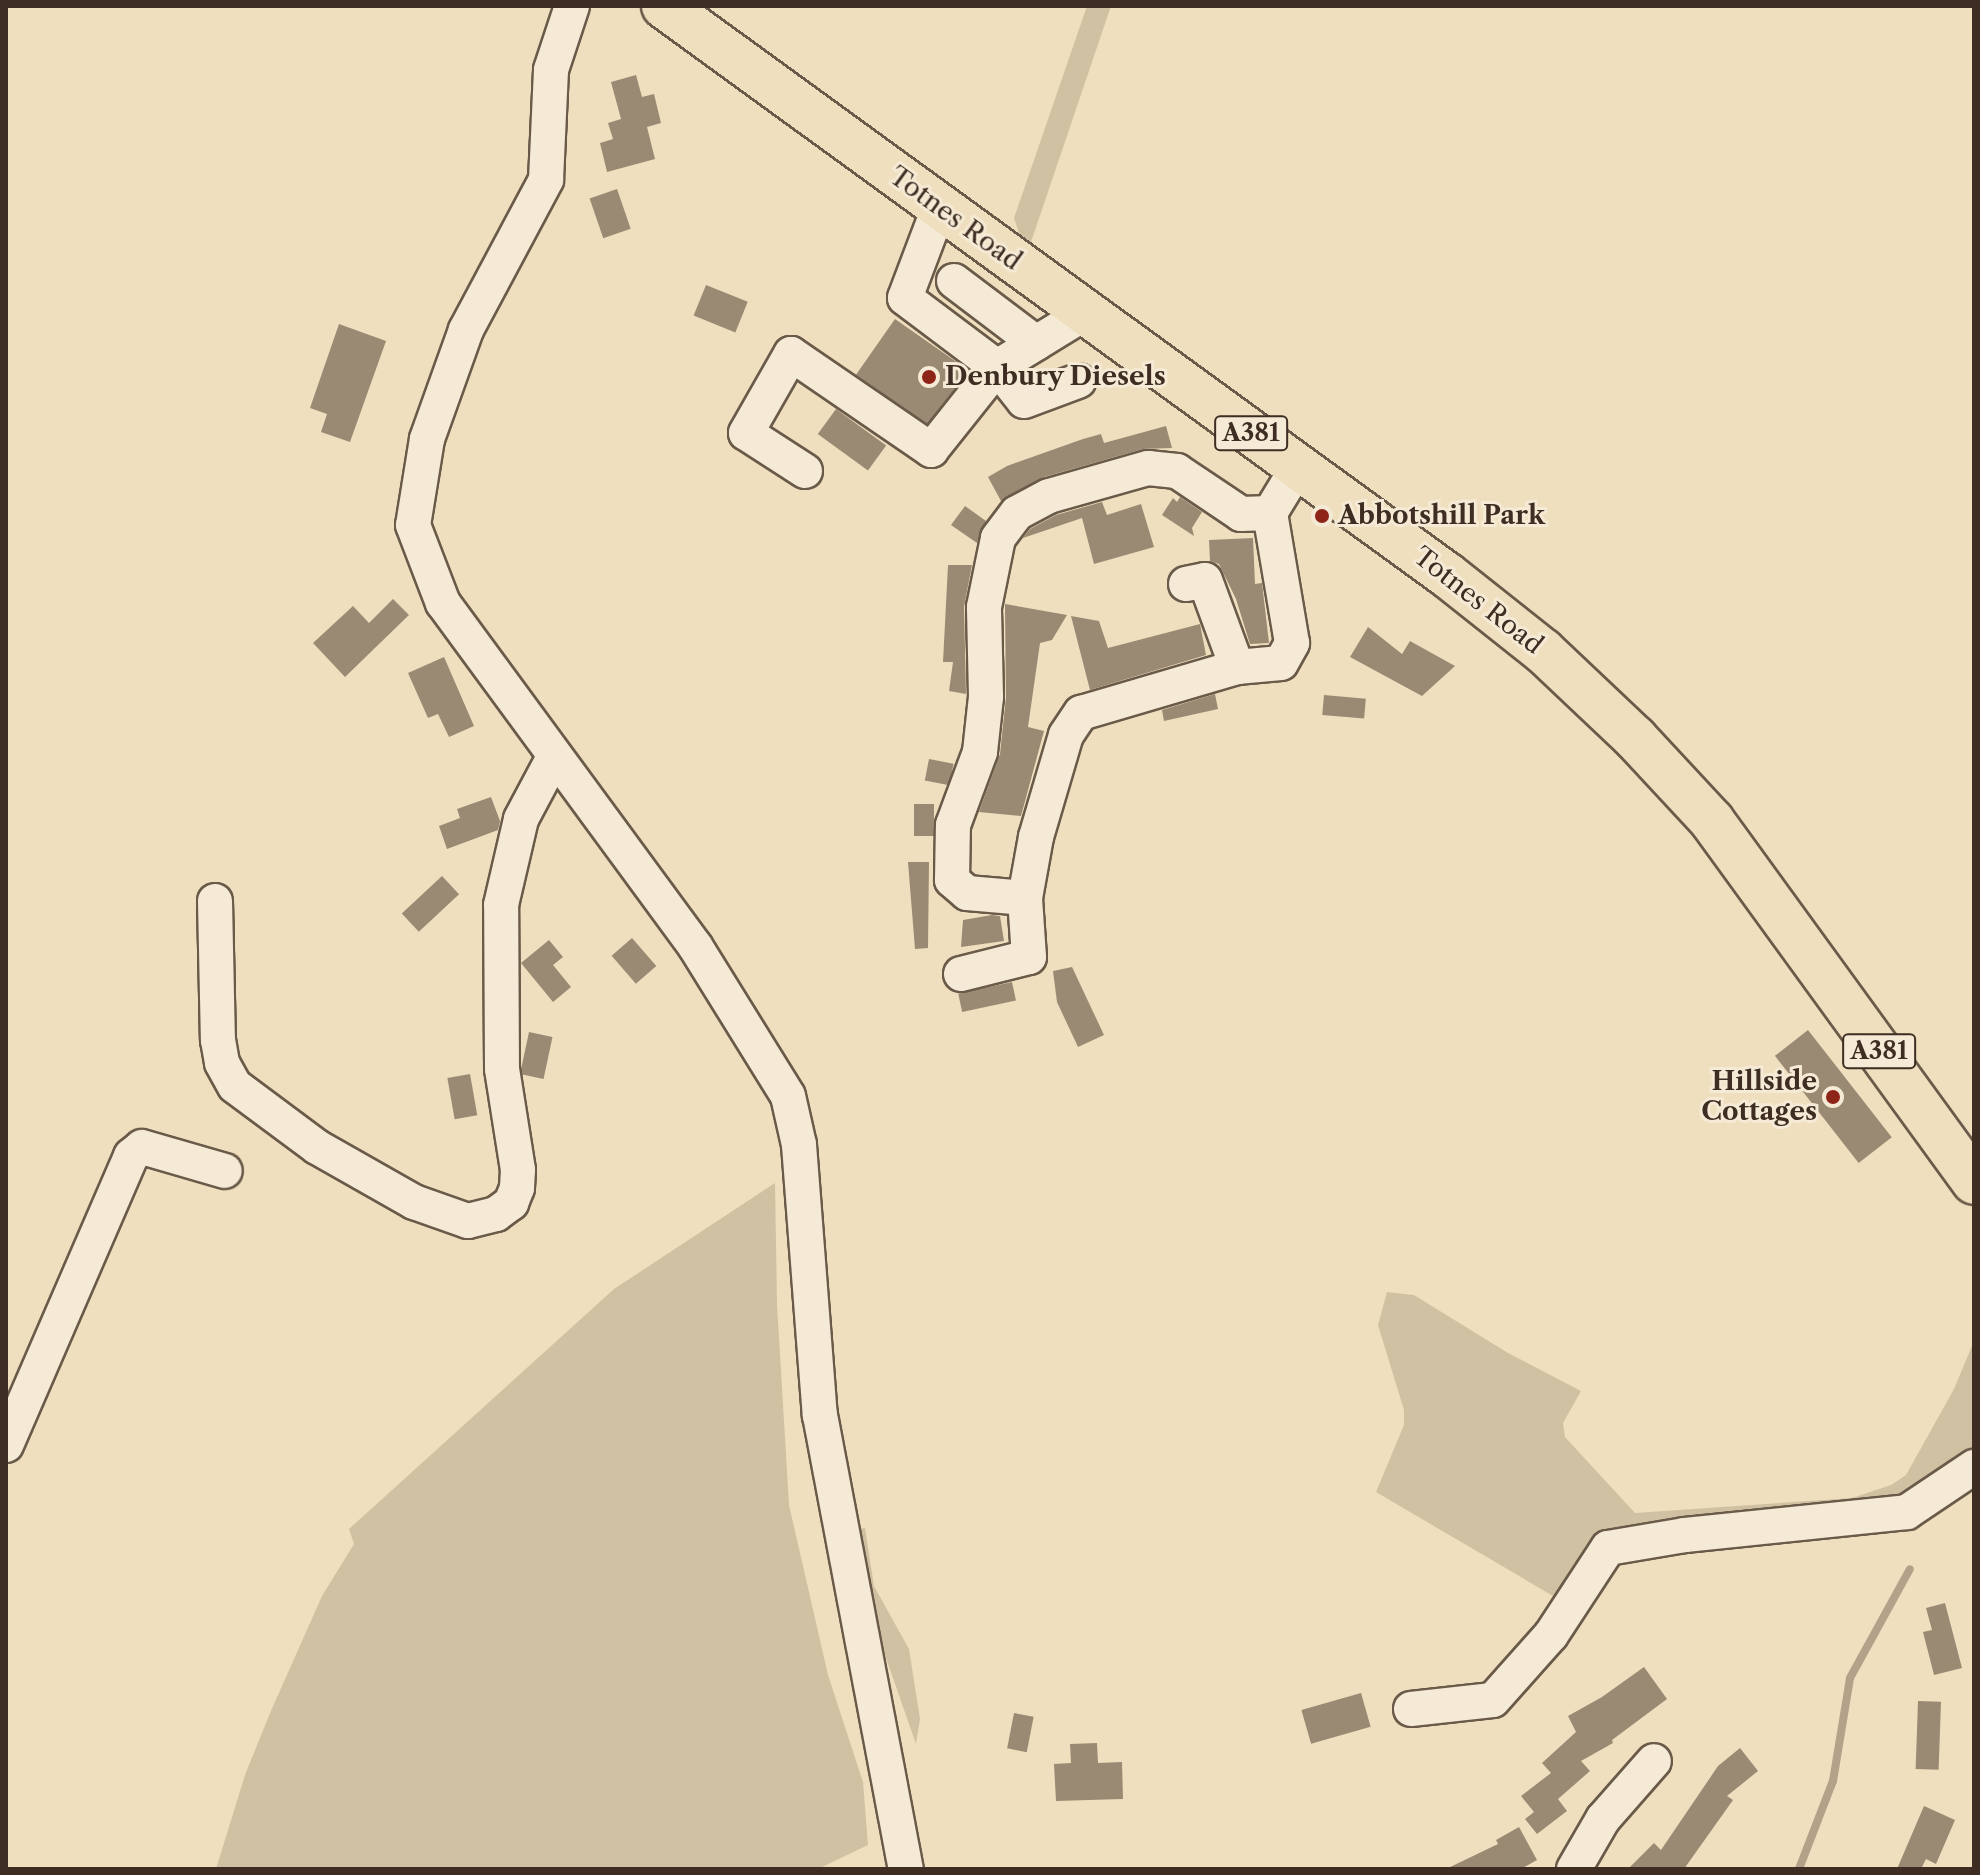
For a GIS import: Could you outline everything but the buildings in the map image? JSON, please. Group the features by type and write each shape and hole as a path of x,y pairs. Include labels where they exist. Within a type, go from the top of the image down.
{"main road":[{"name":"Totnes Road","path":"664,6 1298,467 1543,651 1635,738 1712,821 1974,1182"}],"street":[{"path":"572,6 551,70 546,180 466,330 427,439 413,525 443,603 695,946 788,1096 799,1145 820,1415 906,1869"},
{"path":"939,208 905,298 997,367 1024,401 1078,381"},
{"path":"954,281 1036,343"},
{"path":"805,471 746,433 791,354 931,450 997,367 1085,313"},
{"path":"961,974 1029,957 1025,898 1036,837 1066,735 1081,713 1237,667 1281,663 1292,643 1270,513 1298,467"},
{"path":"1025,898 967,893 952,880 953,825 980,752 986,697 984,607 998,538 1017,513 1049,496 1148,468 1177,471 1241,514 1270,513"},
{"path":"1186,584 1205,580 1237,667"},
{"path":"215,901 218,1040 222,1063 235,1086 317,1147 414,1202 468,1221 496,1214 511,1203 518,1170 502,1069 501,905 521,819 554,757"},
{"path":"6,1445 131,1156 142,1147 225,1171"},
{"path":"1411,1709 1493,1700 1551,1635 1608,1548 1685,1535 1907,1512 1974,1467"},
{"path":"1574,1869 1603,1819 1654,1761"}],"shaded area":[{"path":"1087,6 1111,6 1031,242 1019,233 1014,218"},
{"path":"775,1183 777,1304 789,1505 828,1675 863,1782 868,1845 818,1869 216,1869 245,1775 270,1713 322,1596 354,1544 349,1529 614,1289"},
{"path":"1387,1292 1414,1295 1508,1353 1581,1391 1563,1423 1565,1437 1635,1513 1852,1498 1891,1485 1906,1475 1954,1389 1974,1341 1974,1450 1908,1493 1887,1500 1639,1526 1625,1533 1565,1603 1376,1492 1404,1425 1404,1410 1378,1325"},
{"path":"865,1528 874,1586 909,1649 920,1719 916,1744 886,1658 857,1529"}],"waterway":[{"path":"1799,1869 1833,1781 1850,1678 1910,1569"}],"place":[{"name":"Denbury Diesels","path":"929,377"},
{"name":"Abbotshill Park","path":"1322,516"},
{"name":"Hillside Cottages","path":"1833,1097"}]}
